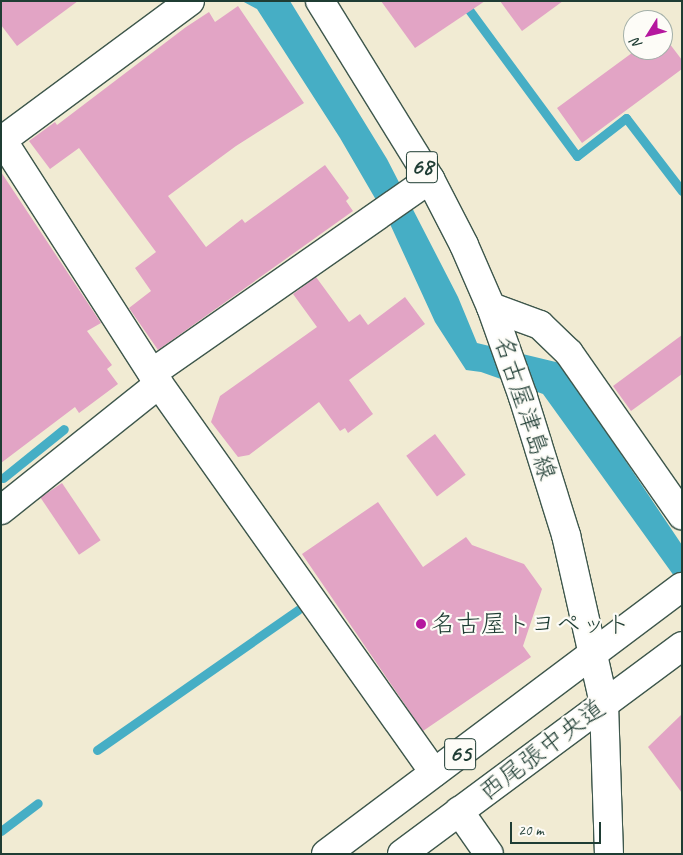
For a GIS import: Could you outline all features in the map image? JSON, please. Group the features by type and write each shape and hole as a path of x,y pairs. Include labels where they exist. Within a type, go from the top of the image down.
{"street":[{"path":"190,1 2,140 155,379 434,773"},
{"name":"名古屋津島線","path":"326,3 419,187 464,245 491,307 523,397 566,535 604,704 609,854"},
{"path":"1,510 155,379 419,187"},
{"path":"491,307 540,325 569,353 682,515"},
{"name":"西尾張中央道","path":"326,854 679,589"},
{"name":"西尾張中央道","path":"402,854 682,646"},
{"path":"459,812 489,854"}],"water":[{"path":"242,1 290,1 387,159 458,297 477,343 560,363 682,545 682,587 543,394 481,372 466,370 435,322 390,224 340,138 257,9"}],"building":[{"path":"1,1 78,1 17,46 1,25"},
{"path":"381,1 485,1 415,48"},
{"path":"500,1 563,1 522,31"},
{"path":"238,6 304,103 236,146 168,196 206,247 242,219 245,223 325,165 349,198 346,201 353,211 158,350 129,308 151,291 135,268 156,252 79,148 50,169 29,141 55,122 57,125 186,27 209,12 215,22"},
{"path":"673,48 682,60 682,69 582,143 557,108 623,60 673,60"},
{"path":"1,172 101,323 87,331 112,365 107,369 118,384 79,413 75,407 1,463"},
{"path":"316,277 349,322 360,314 368,325 405,297 425,324 349,380 373,414 348,433 345,428 340,431 319,402 249,455 238,457 211,422 220,396 317,327 293,294"},
{"path":"682,335 682,374 631,411 613,386"},
{"path":"435,434 466,475 437,496 406,456"},
{"path":"62,483 101,540 79,555 40,498"},
{"path":"378,502 423,567 466,537 472,545 524,564 542,589 523,646 531,657 423,731 302,554"},
{"path":"682,714 682,793 648,747"}],"waterway":[{"path":"464,3 577,156 626,118 682,191"},
{"path":"3,478 64,429"},
{"path":"97,750 298,610"},
{"path":"1,831 38,803"}],"place":[{"name":"名古屋トヨペット","path":"421,624"}]}
